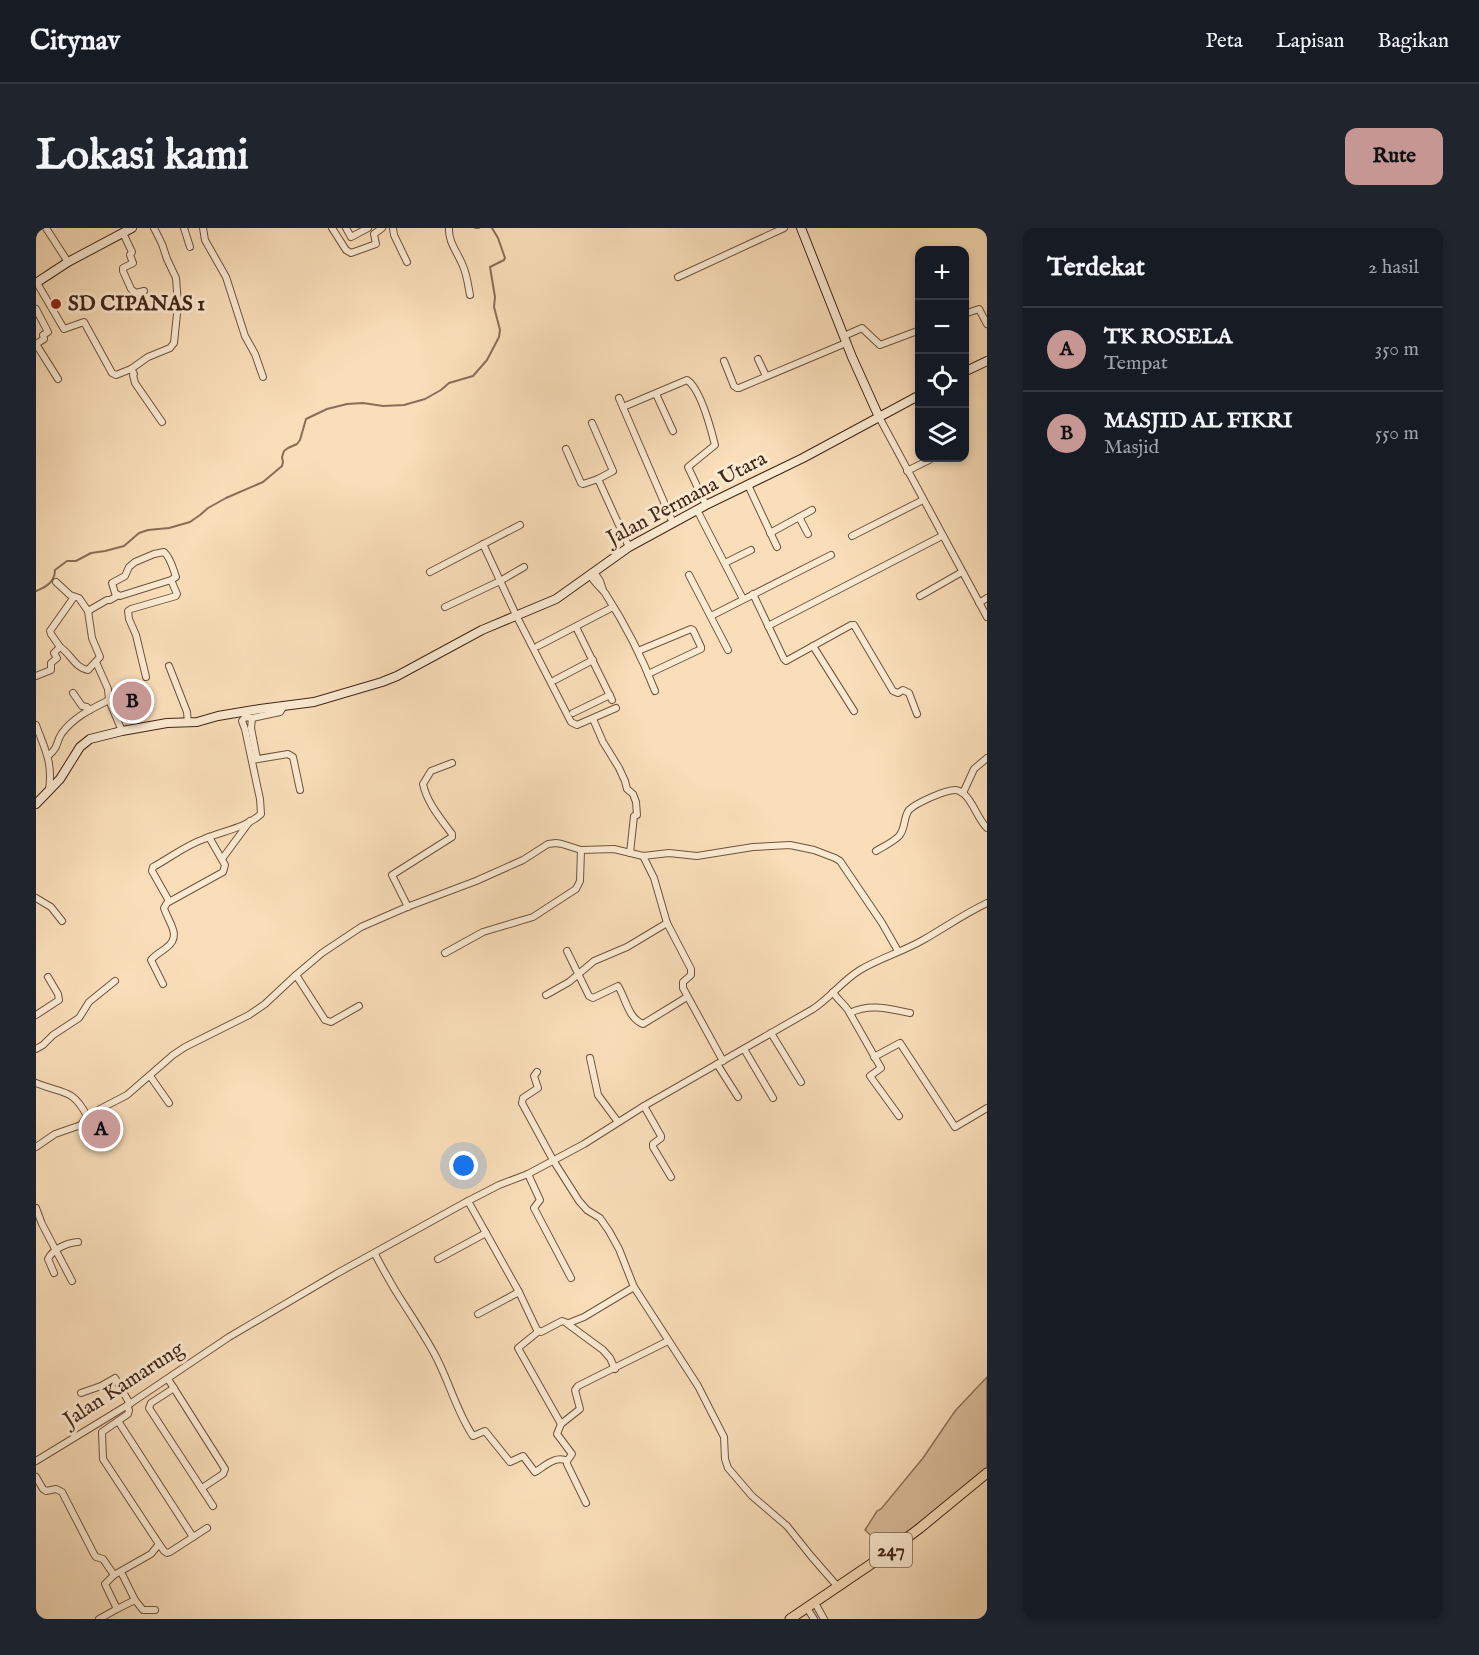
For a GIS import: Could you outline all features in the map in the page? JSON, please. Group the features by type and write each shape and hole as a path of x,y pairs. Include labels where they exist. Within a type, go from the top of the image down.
{"main road":[{"name":"247","path":"790,1619 920,1528 987,1473"}],"street":[{"path":"46,228 69,262"},
{"path":"132,228 69,262 36,283 64,329 84,322 113,374 120,375 148,357 170,348 174,343 176,278 154,228"},
{"path":"184,228 190,247"},
{"path":"203,228 205,240 226,277 245,336 255,354 262,376"},
{"path":"332,228 346,250 351,253 376,244 374,234 382,228"},
{"path":"346,228 351,237 368,228"},
{"path":"393,228 407,262"},
{"path":"449,228 448,233 467,279 470,296"},
{"path":"678,277 784,228"},
{"path":"801,228 845,340 879,417 987,618"},
{"path":"123,233 132,252 130,255 134,263 123,268 123,271 131,289 136,293 144,291"},
{"path":"36,309 48,332 43,335 44,339 36,344 58,379"},
{"path":"969,312 979,309 987,324"},
{"path":"724,361 737,388 845,340 862,327 880,345 915,332"},
{"path":"758,359 766,376"},
{"path":"969,370 987,361"},
{"path":"131,369 135,384 162,422"},
{"path":"623,407 687,380 692,384 701,402 715,445 688,467 706,505"},
{"path":"656,394 673,431"},
{"path":"619,398 674,523"},
{"name":"Jalan Permana Utara","path":"36,804 60,779 84,743 90,739 167,723 197,722 218,716 314,702 397,676 482,630 556,599 628,547 706,505 915,400"},
{"path":"566,449 580,483 585,484 613,471 592,423"},
{"path":"907,471 925,462"},
{"path":"598,479 628,547"},
{"path":"748,485 777,547"},
{"path":"852,536 923,500"},
{"path":"697,510 743,599"},
{"path":"770,532 812,510"},
{"path":"799,517 807,534"},
{"path":"430,572 520,525"},
{"path":"768,626 942,536"},
{"path":"483,544 516,615 571,722 577,725 616,708"},
{"path":"725,563 751,550"},
{"path":"88,610 117,596 176,577 167,555 164,552 154,554 133,563 125,576 111,583 117,596"},
{"path":"711,616 831,555"},
{"path":"445,607 524,567"},
{"path":"920,596 962,572"},
{"path":"592,573 638,651 655,691"},
{"path":"689,575 728,650"},
{"path":"146,677 128,611 174,597 177,594 171,580"},
{"path":"56,582 74,597 79,598 88,610 92,638 100,657 88,670 84,670 67,651 60,647 50,631 74,597"},
{"path":"753,594 786,661 854,625 893,691 898,693 903,690 909,693 917,714"},
{"path":"979,603 987,598"},
{"path":"538,646 614,607"},
{"path":"573,713 611,698 576,627"},
{"path":"638,651 691,629 701,647 648,674"},
{"path":"813,646 854,711"},
{"path":"36,676 51,670 51,663 57,658 54,653 60,647"},
{"path":"555,680 593,660"},
{"path":"96,662 122,731"},
{"path":"169,666 187,712 188,723"},
{"path":"73,693 82,706 90,710"},
{"path":"48,756 57,748 63,732 76,718 109,700"},
{"path":"169,901 152,869 202,839 251,821 261,814 248,728 242,721 243,718 280,712 282,706"},
{"path":"593,719 603,742 622,774 627,789 633,794 636,802 637,815 634,816 630,853"},
{"path":"36,724 51,771 49,791"},
{"path":"254,759 291,754 300,790"},
{"path":"963,793 974,769 987,758"},
{"path":"408,907 392,875 452,837 430,803 423,784 431,771 452,763"},
{"path":"876,851 902,833 907,812 912,807 924,800 955,790 963,793 971,802 987,828"},
{"path":"222,859 251,821"},
{"path":"163,984 151,960 174,941 174,931 164,908 169,901 223,872 225,865 209,837"},
{"path":"36,1147 55,1134 81,1125 87,1116 127,1095 185,1047 249,1015 265,1004 322,953 361,927 476,881 523,860 548,844 562,844 581,850 606,848 643,856 669,853 697,856 753,847 790,845 803,847 835,858 843,865 898,951"},
{"path":"445,953 483,932 533,917 576,889 580,881 581,850"},
{"path":"643,856 654,878 667,923 692,972 682,985 738,1097"},
{"path":"36,898 51,907 62,921"},
{"name":"Jalan Kamarung","path":"36,1461 128,1405 229,1337 336,1274 468,1201 584,1144 644,1106 820,1004 860,970 923,940 966,913 987,903"},
{"path":"546,995 569,982 594,961 627,947 667,923"},
{"path":"567,951 591,997 618,986 632,1015 643,1024 687,997"},
{"path":"296,975 328,1022 359,1006"},
{"path":"36,1015 59,1000 48,977"},
{"path":"36,1049 79,1018 89,1002 114,981"},
{"path":"833,992 850,1013 880,1068 870,1076 899,1116"},
{"path":"850,1013 878,1007 910,1013"},
{"path":"771,1033 801,1082"},
{"path":"874,1057 900,1043 955,1127 987,1108"},
{"path":"744,1049 773,1098"},
{"path":"590,1058 598,1095 618,1122"},
{"path":"537,1072 534,1076 538,1089 522,1101 553,1160 579,1201 587,1210 600,1218 609,1231 634,1287 698,1386 722,1431 724,1459 728,1467 752,1496 787,1526 838,1587"},
{"path":"150,1076 170,1103"},
{"path":"36,1083 71,1095 84,1109 87,1116"},
{"path":"644,1106 661,1136 653,1147 671,1177"},
{"path":"528,1173 540,1200 534,1208 571,1278"},
{"path":"468,1201 539,1331"},
{"path":"36,1208 72,1281"},
{"path":"438,1259 486,1233"},
{"path":"54,1273 48,1259 50,1255 70,1243 78,1242"},
{"path":"375,1254 435,1354 461,1416 473,1436 486,1431 510,1462 522,1456 535,1472 556,1460 567,1461"},
{"path":"569,1323 584,1317 634,1287"},
{"path":"478,1314 519,1292"},
{"path":"561,1425 518,1348 539,1331 562,1321 569,1323 603,1350 615,1369"},
{"path":"567,1461 572,1454 558,1434 561,1425 580,1408 575,1392 577,1388 668,1341"},
{"path":"81,1393 115,1378 129,1410 128,1414 102,1432 103,1457 164,1551 167,1553 207,1528"},
{"path":"168,1379 225,1469 223,1474 202,1488"},
{"path":"174,1388 151,1403 149,1408 213,1506"},
{"path":"118,1421 194,1537"},
{"path":"567,1461 586,1503"},
{"path":"36,1477 46,1491 56,1489 62,1492 94,1554 103,1559 114,1575"},
{"path":"117,1609 105,1584 114,1575 151,1554 159,1544"},
{"path":"121,1572 135,1600 143,1610 155,1610"},
{"path":"99,1619 135,1600"},
{"path":"811,1606 814,1619"},
{"path":"811,1606 824,1619"}],"shaded area":[{"path":"987,1377 987,1468 886,1550 865,1530 877,1511 923,1458 955,1411"}],"waterway":[{"path":"36,591 49,584 55,570 67,561 76,561 91,553 124,546 139,533 148,530 169,528 190,522 226,498 263,482 282,466 284,451 300,440 306,419 327,409 347,404 404,405 425,399 449,383 473,376 487,360 499,337 500,330 494,307 495,297 490,267 505,258 492,228"}],"place":[{"name":"SD CIPANAS 1","path":"56,304"},
{"name":"MASJID AL FIKRI","path":"132,701"},
{"name":"TK ROSELA","path":"101,1129"}]}
